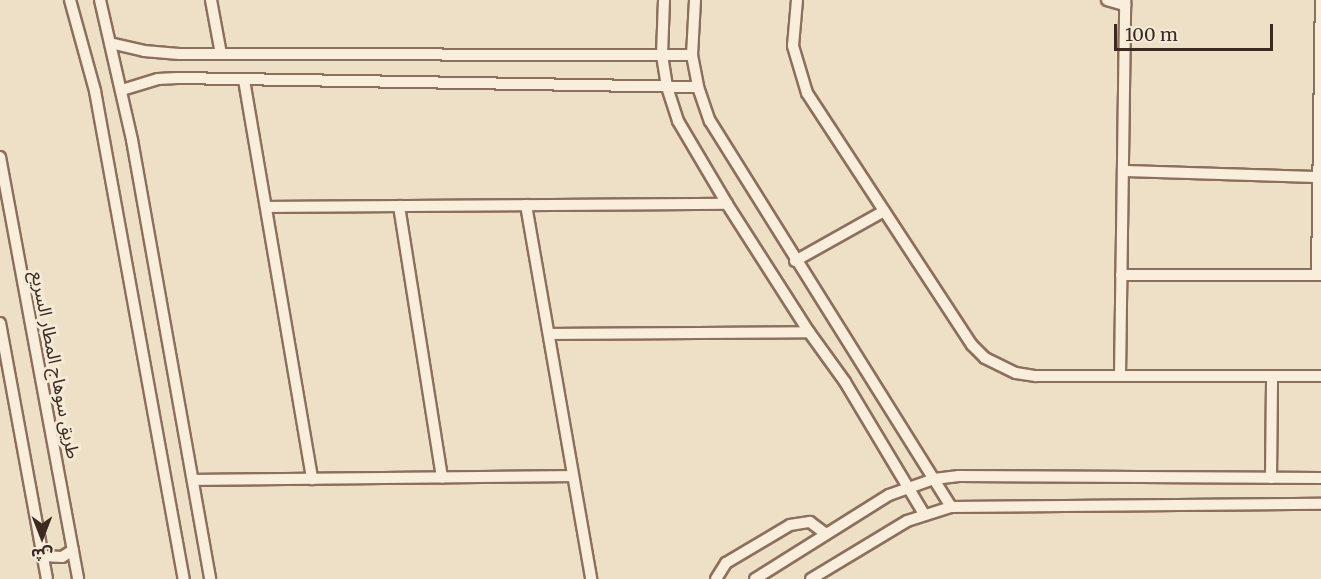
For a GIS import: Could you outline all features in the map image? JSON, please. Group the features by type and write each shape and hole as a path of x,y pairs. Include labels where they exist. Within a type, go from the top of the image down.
{"street":[{"path":"70,0 95,91 184,579"},
{"path":"100,0 122,90 210,579"},
{"path":"212,0 220,54"},
{"path":"664,0 662,55 667,87 678,121 727,204 809,332 845,382 924,514"},
{"path":"695,0 692,55 698,87 710,121 795,261 951,507"},
{"path":"797,0 793,41 800,76 816,108 972,345 985,358 1009,370 1032,376 1321,376"},
{"path":"1107,0 1125,3 1120,376"},
{"path":"1121,275 1319,275 1321,0"},
{"path":"110,43 162,53 692,55"},
{"path":"122,90 158,80 698,87"},
{"path":"244,80 312,479"},
{"name":"طريق سوهاج المطار السريع","path":"0,157 78,579"},
{"path":"1123,171 1318,177"},
{"path":"266,207 727,204"},
{"path":"526,205 591,579"},
{"path":"399,206 442,477"},
{"path":"795,261 884,211"},
{"path":"0,323 47,579"},
{"path":"549,334 809,332"},
{"path":"1271,478 1272,376"},
{"path":"193,480 573,476"},
{"path":"755,579 907,487 934,479 959,476 1321,478"},
{"path":"811,579 924,514 951,507 1321,504"},
{"path":"716,579 726,563 789,525 810,522 826,534"},
{"path":"43,556 62,557 73,550"}]}
